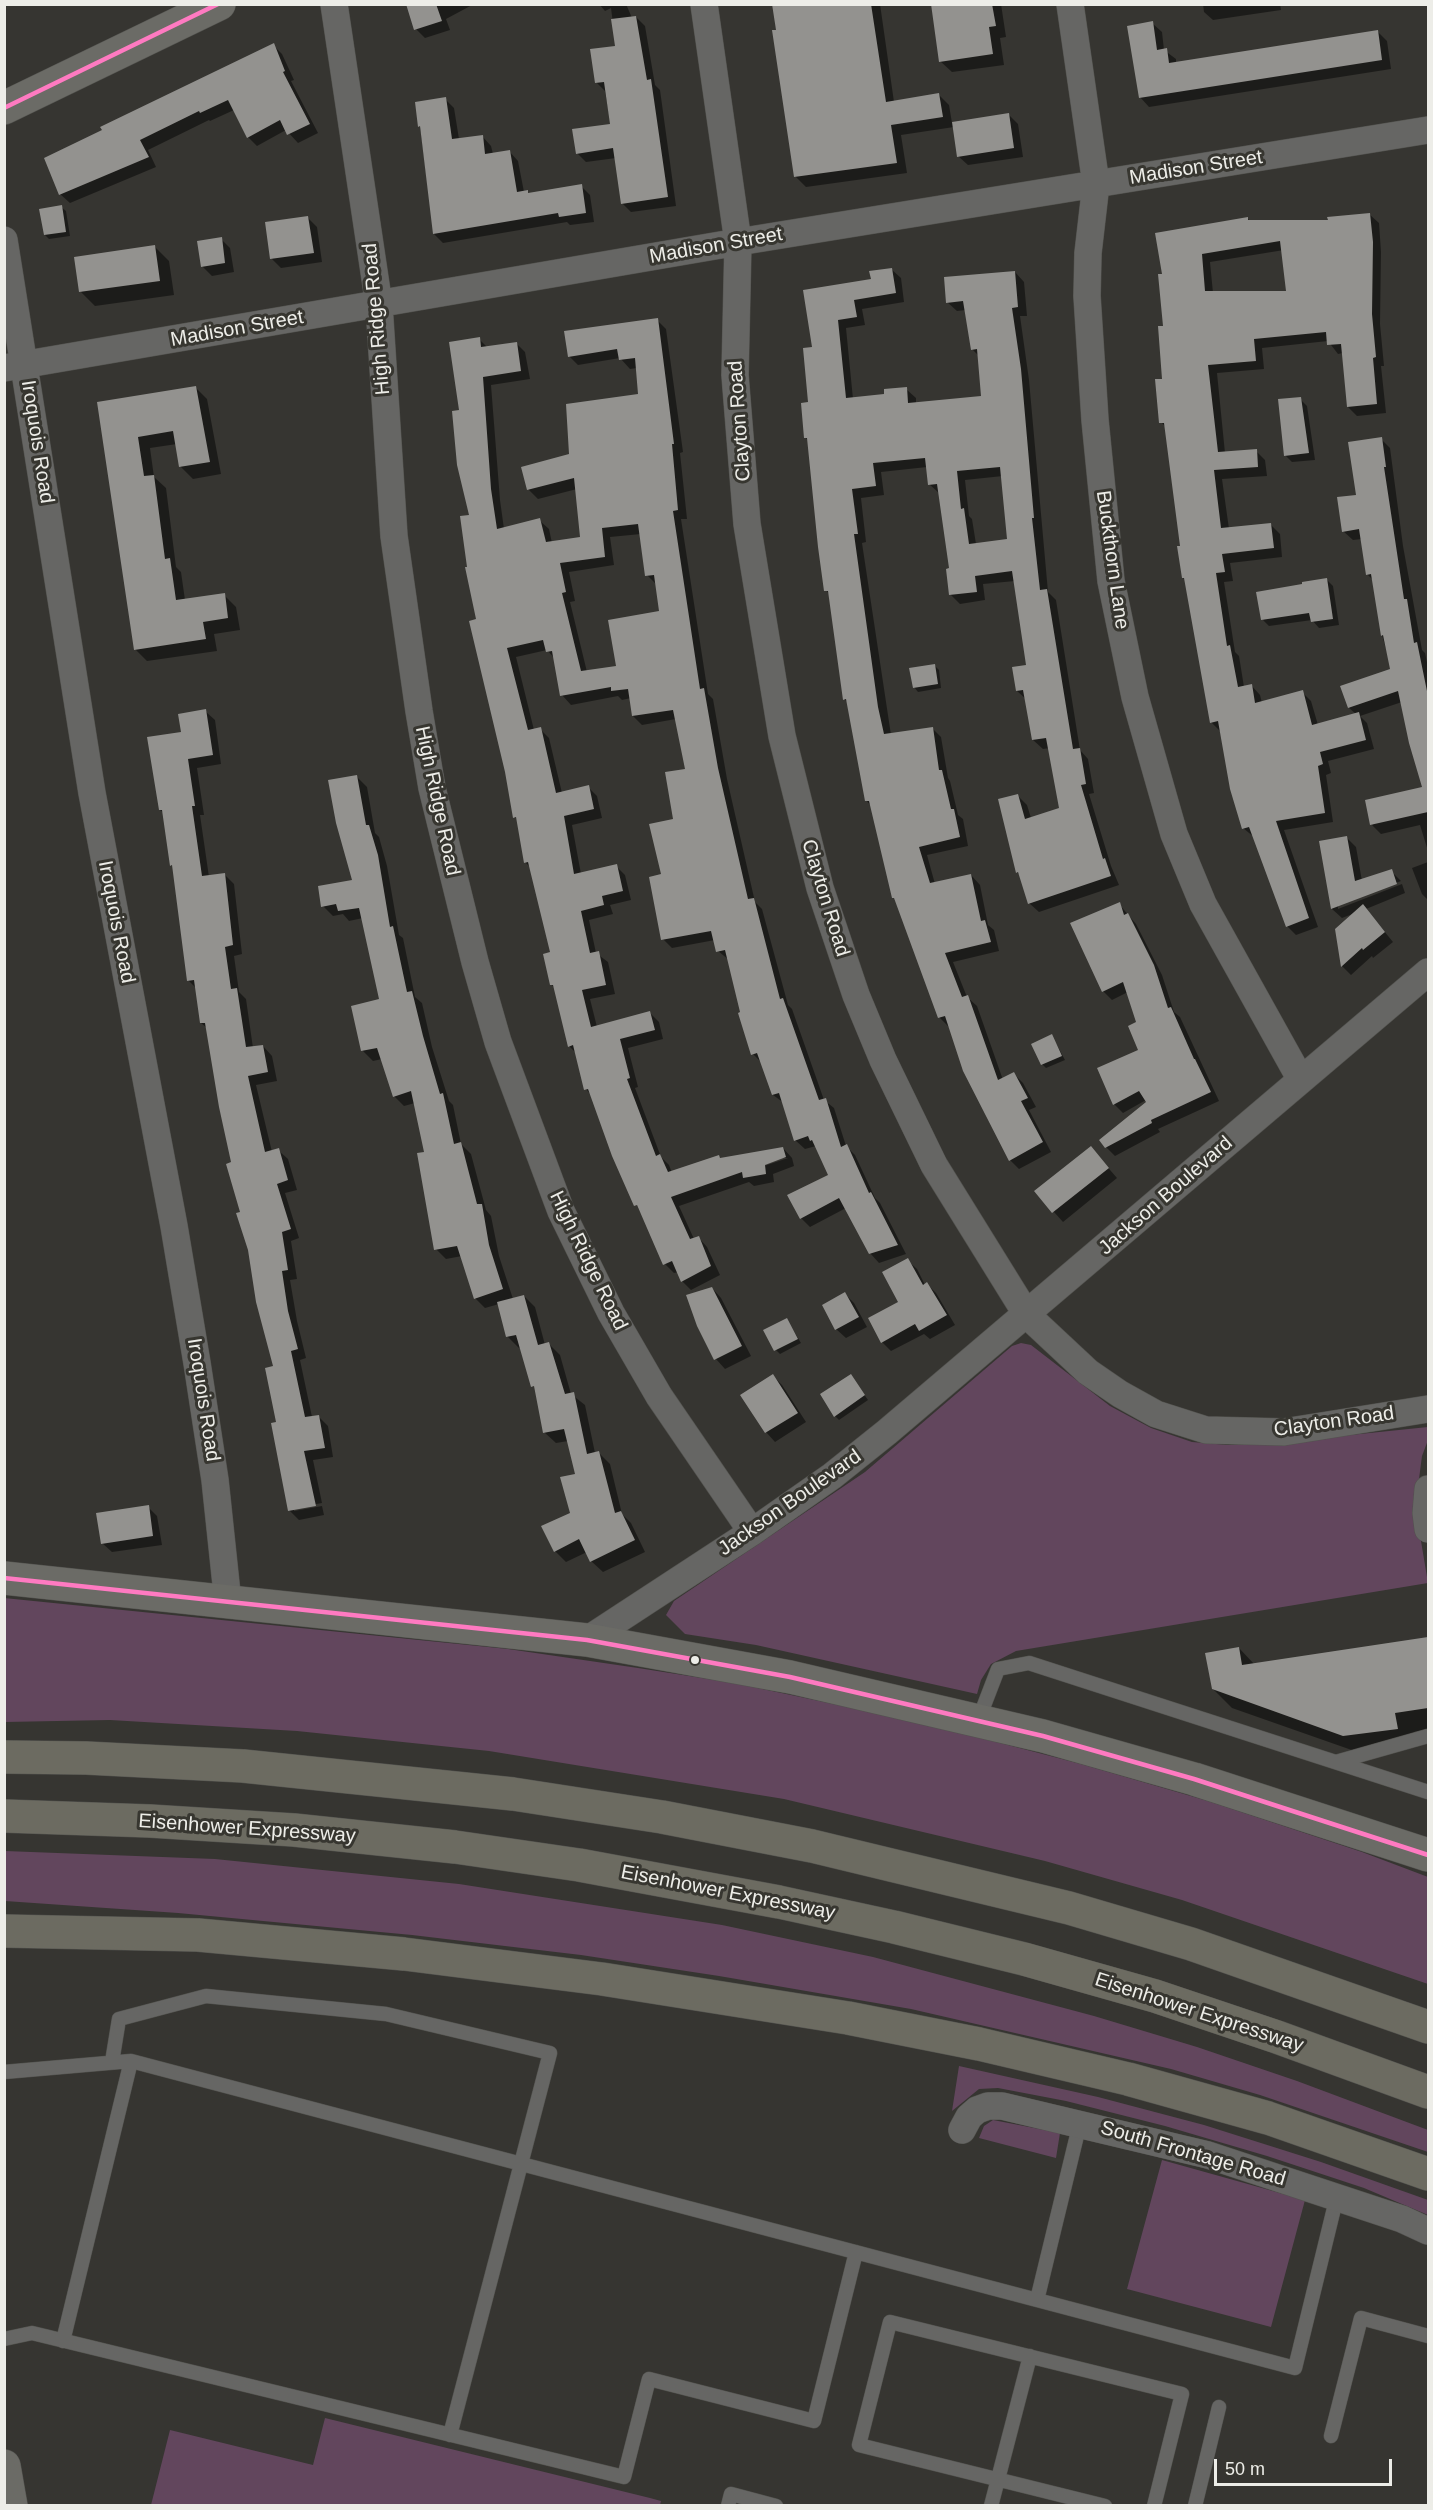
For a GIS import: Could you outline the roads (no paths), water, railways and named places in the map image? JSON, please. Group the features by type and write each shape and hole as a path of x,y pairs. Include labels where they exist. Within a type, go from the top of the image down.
{"highway":[{"path":"4,1757 86,1758 255,1767 513,1794 662,1817 812,1846 1069,1908 1191,1944 1428,2028"},
{"name":"Eisenhower Expressway","path":"4,1816 150,1821 294,1830 455,1847 579,1865 779,1902 1024,1959 1155,1996 1428,2092"},
{"path":"4,1931 198,1935 404,1954 614,1980 837,2016 979,2044 1128,2079 1268,2118 1428,2174"}],"main road":[{"path":"4,108 219,4"},
{"path":"4,1578 587,1640 790,1677 1043,1736 1194,1779 1428,1855"},
{"path":"4,2466 10,2505"}],"street":[{"name":"High Ridge Road","path":"334,4 380,305 394,536 419,711 432,788 454,880 498,1042 561,1212 612,1313 659,1396 752,1532"},
{"name":"Clayton Road","path":"704,4 738,242 735,375 747,524 782,736 820,888 856,995 883,1060 924,1145 963,1216 1027,1315 1088,1372 1120,1394 1156,1414 1206,1430 1284,1432 1428,1409"},
{"name":"Buckthorn Lane","path":"1070,4 1096,184 1088,253 1090,354 1111,581 1135,697 1174,834 1203,904 1302,1080"},
{"name":"Madison Street","path":"15,366 738,242 1428,129"},
{"name":"Iroquois Road","path":"4,240 15,366 92,793 174,1226 215,1480 228,1603"},
{"name":"Jackson Boulevard","path":"587,1640 752,1532 832,1476 1027,1315 1428,972"},
{"path":"1428,1490 1426,1513 1428,1529"},
{"name":"South Frontage Road","path":"962,2130 969,2117 977,2110 988,2106 1002,2106 1208,2154 1337,2196 1402,2219 1428,2231"}],"lane":[{"path":"978,1721 998,1669 1029,1663 1428,1792"},
{"path":"1336,1762 1428,1736"},
{"path":"112,2062 119,2019 206,1996 386,2014 550,2053 450,2435"},
{"path":"63,2341 130,2061"},
{"path":"4,2072 130,2061 1295,2368 1337,2196"},
{"path":"1037,2300 1080,2124"},
{"path":"4,2339 32,2333 624,2477 649,2379 814,2421 856,2252"},
{"path":"1331,2436 1361,2318 1428,2336"},
{"path":"1105,2505 859,2445 890,2322 1182,2394 1154,2505"},
{"path":"991,2505 1030,2356"},
{"path":"1195,2505 1219,2407"},
{"path":"728,2505 731,2494 776,2505"}]}
